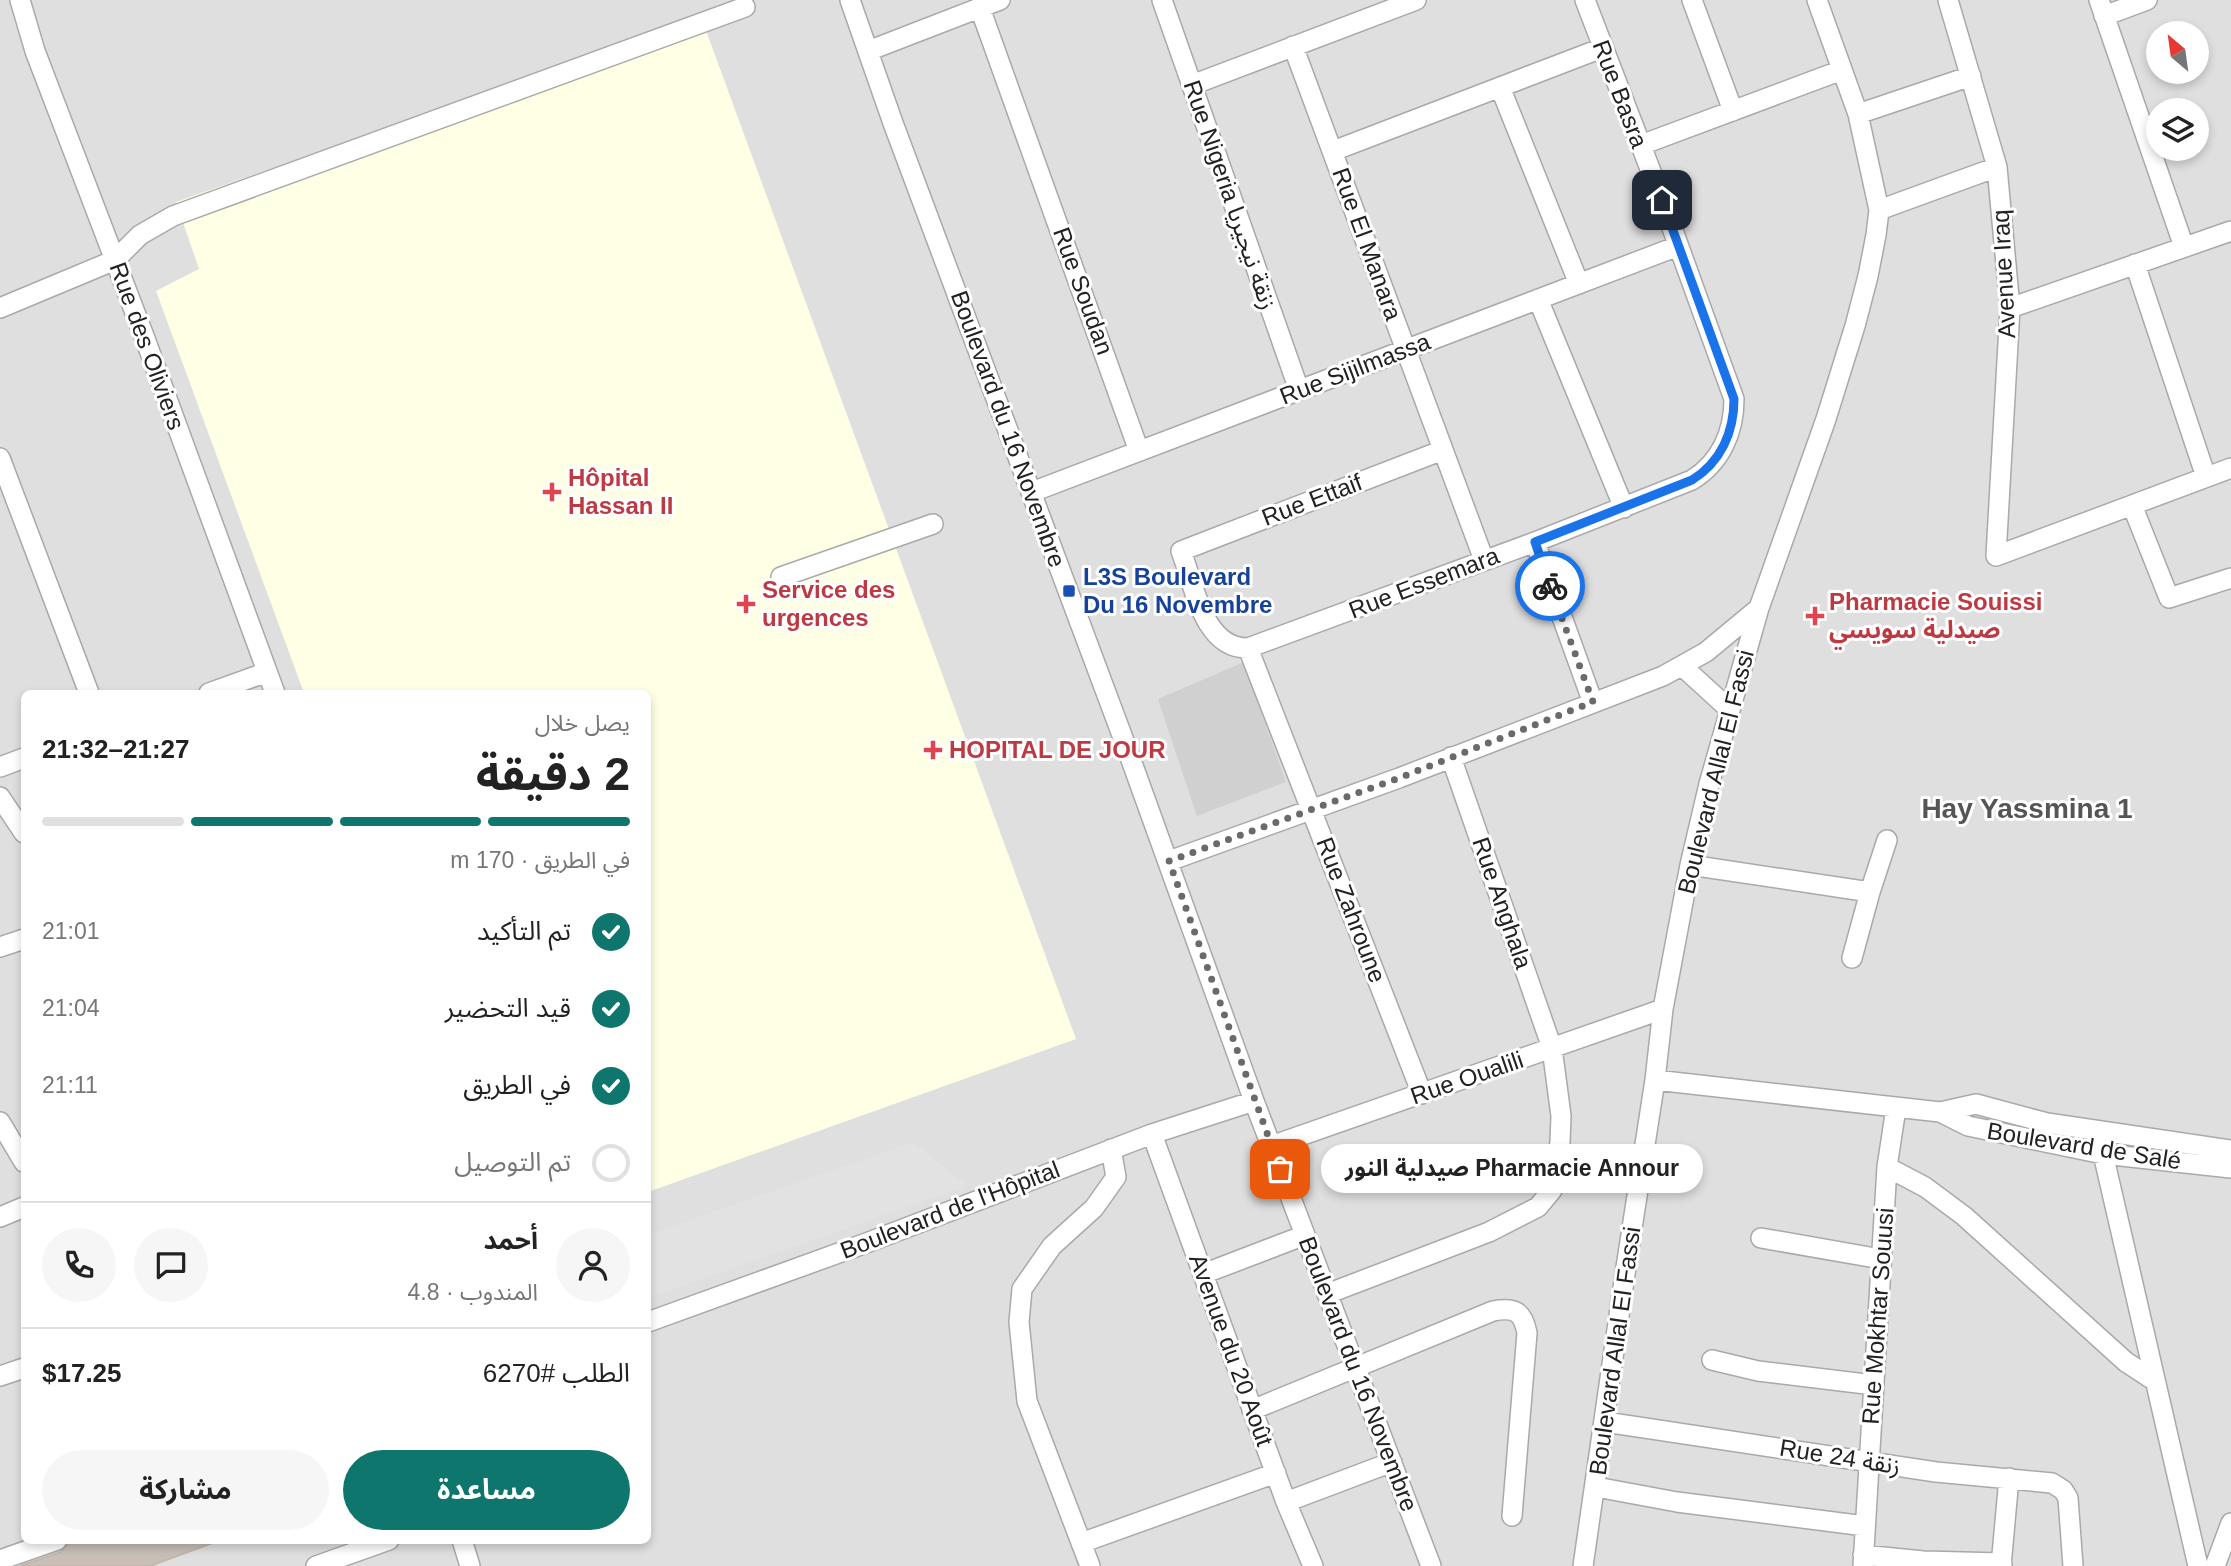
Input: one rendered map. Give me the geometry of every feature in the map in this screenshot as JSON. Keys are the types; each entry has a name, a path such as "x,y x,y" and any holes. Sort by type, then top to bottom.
{"street":[{"name":"Rue des Oliviers","path":"20,0 35,51 274,690"},
{"name":"Boulevard du 16 Novembre","path":"850,0 1169,861 1254,1101 1431,1566"},
{"path":"869,51 1000,0"},
{"name":"Rue Nigeria زنقة نيجيريا","path":"1162,0 1299,390"},
{"path":"1192,85 1416,0"},
{"name":"Rue Basra","path":"1585,0 1734,399 1731,429 1713,462"},
{"path":"1692,0 1733,111"},
{"name":"Boulevard Allal El Fassi","path":"1583,1566 1655,1080 1663,1009 1690,865 1729,709 1759,608 1826,419 1851,339 1868,276 1879,210 1858,114 1817,0"},
{"name":"Avenue Iraq","path":"1948,0 1997,167 2010,308 1996,556 2132,505"},
{"path":"2147,0 2102,8 2183,247"},
{"path":"0,308 115,260 140,235 173,216 745,7"},
{"name":"Rue Soudan","path":"980,8 1139,451"},
{"name":"Rue El Manara","path":"1293,46 1484,560"},
{"path":"1332,151 1602,48"},
{"path":"1641,145 1842,70"},
{"path":"1858,114 1971,76"},
{"path":"1500,87 1579,284"},
{"path":"1879,210 1997,167"},
{"path":"2010,308 2231,231"},
{"name":"Rue Sijilmassa","path":"1032,492 1678,246"},
{"path":"2135,264 2207,477"},
{"path":"1538,299 1624,508"},
{"name":"Rue Ettaif","path":"1248,648 1227,645 1213,630 1207,621 1181,551 1443,450"},
{"name":"Rue Essemara","path":"1248,648 1624,508 1692,480 1713,462"},
{"path":"2,466 88,690"},
{"path":"2231,468 2132,505 2169,598 2231,578"},
{"path":"781,577 933,524"},
{"path":"1535,542 1593,702"},
{"path":"1169,861 1451,757 1683,667 1706,652 1759,608"},
{"name":"Rue Zahroune","path":"1248,648 1422,1094"},
{"path":"1683,667 1729,709"},
{"path":"217,690 267,672"},
{"name":"Rue Anghala","path":"1327,1294 1489,1232 1530,1211 1545,1200 1552,1190 1560,1142 1558,1087 1552,1048 1451,757"},
{"path":"0,767 21,759"},
{"path":"0,797 21,828"},
{"path":"1852,958 1887,840"},
{"path":"1690,865 1870,892"},
{"path":"0,947 21,940"},
{"name":"Rue Oualili","path":"1271,1146 1663,1009"},
{"name":"Boulevard de Salé","path":"1655,1080 1940,1112 1976,1104 2047,1123 2231,1150"},
{"name":"Boulevard de l'Hôpital","path":"651,1321 869,1242 1152,1134 1254,1101"},
{"name":"Rue Mokhtar Souusi","path":"1863,1561 1887,1167 1896,1108"},
{"name":"Boulevard de Salé","path":"1940,1112 1968,1126 2104,1154 2231,1168"},
{"path":"0,1122 21,1157"},
{"path":"2098,1132 2198,1566"},
{"name":"Avenue du 20 Août","path":"1152,1134 1286,1502 1312,1566"},
{"path":"1090,1566 1027,1401 1019,1322 1021,1289 1052,1246 1094,1208 1116,1177 1111,1149"},
{"path":"1887,1167 1925,1187 1964,1216 2126,1362 2155,1381"},
{"path":"0,1217 21,1208"},
{"path":"1203,1274 1305,1235"},
{"path":"1761,1238 1881,1259"},
{"path":"1252,1410 1493,1311 1507,1308 1517,1312 1525,1321 1527,1333 1511,1516"},
{"path":"1712,1360 1758,1371 1874,1384"},
{"path":"0,1376 21,1369"},
{"name":"Rue 24 زنقة","path":"1605,1422 1936,1472 2052,1483 2063,1490 2068,1498 2073,1566"},
{"path":"1286,1502 1392,1462"},
{"path":"1081,1543 1276,1473"},
{"path":"1863,1561 2001,1564 2009,1478"},
{"path":"1595,1487 1677,1502 1865,1526"},
{"path":"2215,1566 2231,1523"},
{"path":"0,1560 46,1544"},
{"path":"316,1566 378,1544"},
{"path":"463,1544 470,1566"}],"shaded area":[{"path":"0,0 2231,0 2231,1566 0,1566"},
{"name":"Hôpital Hassan II","path":"701,17 1076,1039 651,1191 651,690 303,690 156,291 199,269 176,202"},
{"path":"1244,662 1286,782 1197,816 1158,699"},
{"path":"913,1142 968,1186 651,1297 652,1233"}],"building":[{"path":"68,1544 210,1544 150,1566 20,1566 61,1552"}],"way so far":[{"path":"1280,1169 1169,861 1399,778 1593,702 1550,586"}],"place":[{"name":"Hôpital Hassan II","path":"552,492"},
{"name":"L3S Boulevard Du 16 Novembre","path":"1069,591"},
{"name":"Service des urgences","path":"746,604"},
{"name":"Pharmacie Souissi صيدلية سويسي","path":"1815,616"},
{"name":"HOPITAL DE JOUR","path":"933,750"},
{"name":"Pharmacie Annour صيدلية النور","path":"1280,1169"}],"district":[{"name":"Hay Yassmina 1","path":"2027,808"}],"route":[{"path":"1550,586 1535,542 1692,480 1713,462 1731,429 1734,399 1662,200"}]}
